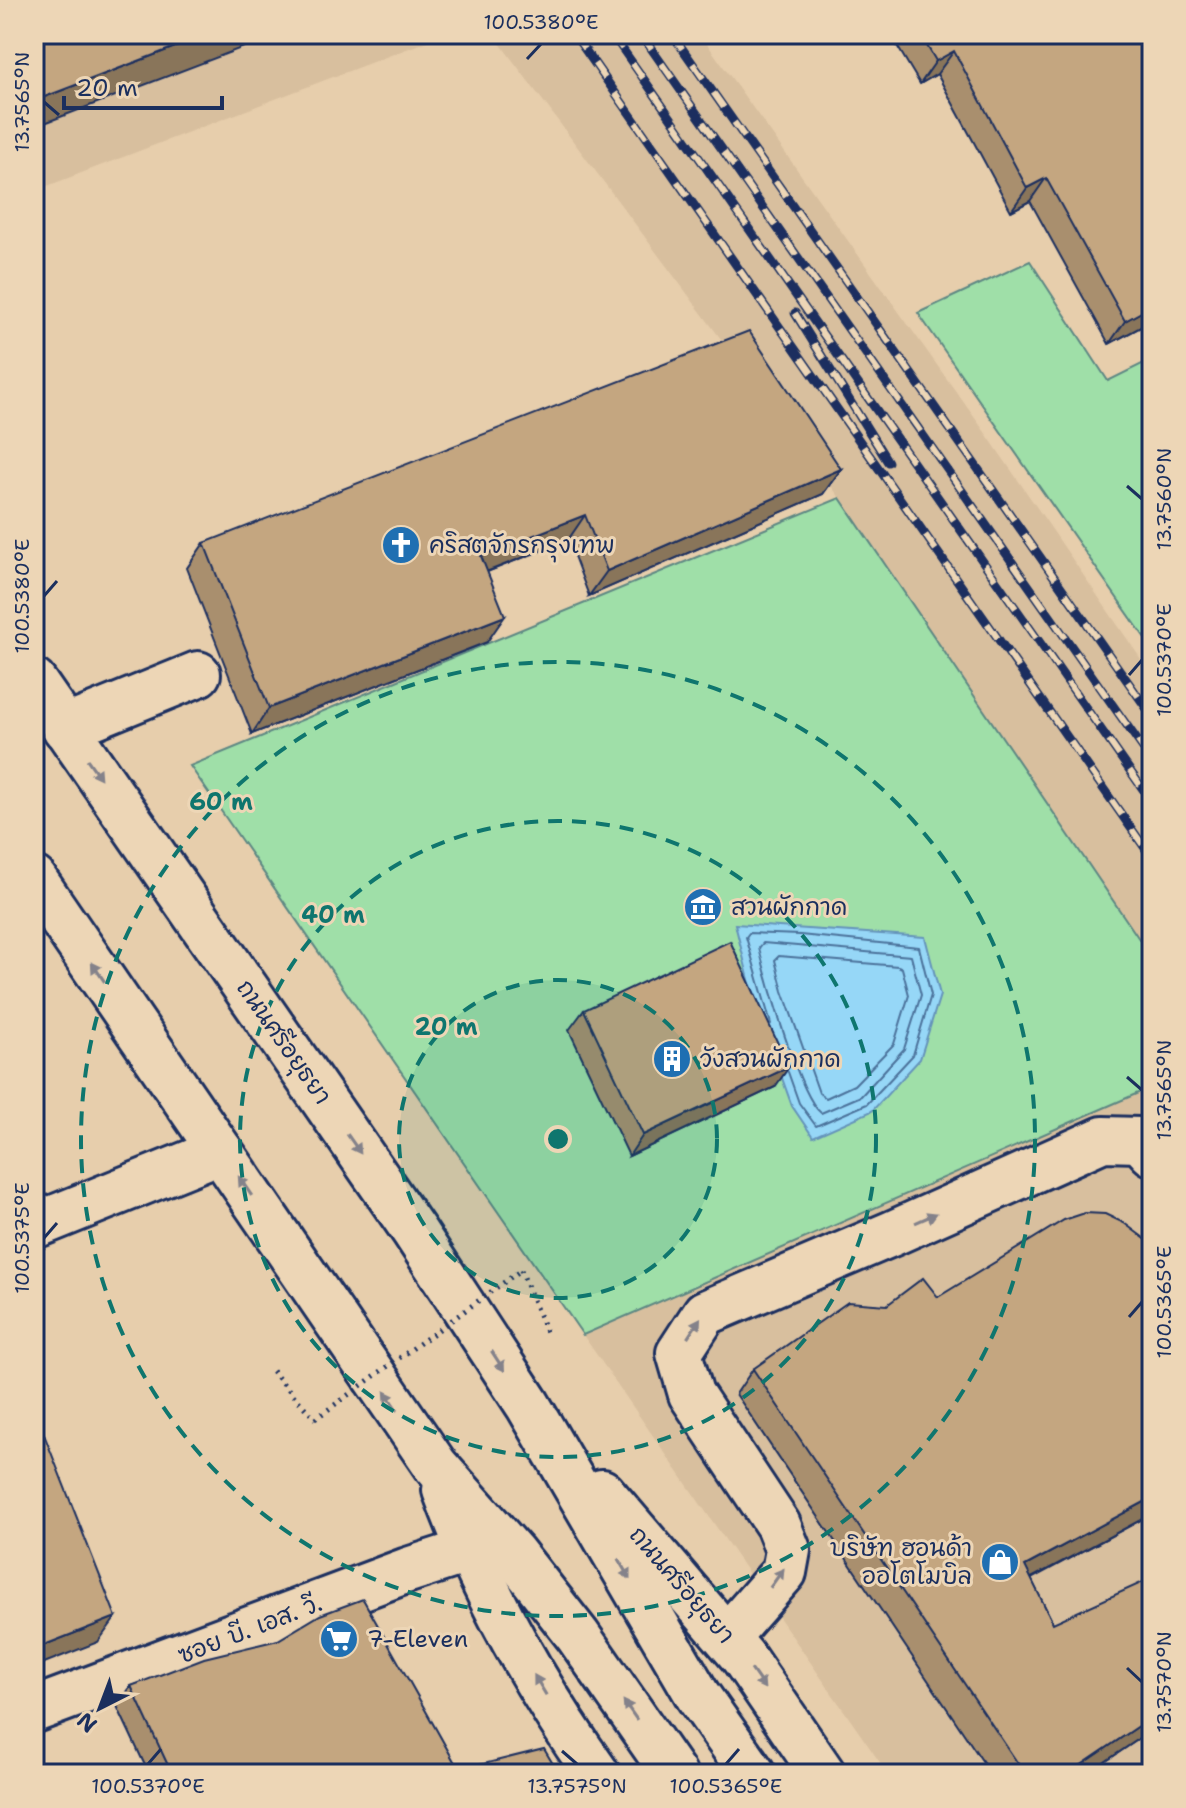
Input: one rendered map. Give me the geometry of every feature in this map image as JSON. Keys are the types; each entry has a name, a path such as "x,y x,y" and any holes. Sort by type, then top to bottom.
{"main road":[{"path":"65,728 198,674"},
{"name":"ถนนศรีอยุธยา","path":"34,682 414,1231 528,1405 698,1696 753,1774"},
{"path":"34,879 435,1465 513,1553 559,1612 674,1774"},
{"path":"727,1637 784,1572 788,1550 778,1525 691,1394 679,1353 705,1313 1103,1139 1140,1140 1152,1153"},
{"path":"34,1226 220,1151"},
{"name":"ถนนศรีอยุธยา","path":"528,1405 727,1637 823,1774"},
{"path":"435,1465 467,1551 512,1638 597,1774"},
{"name":"ซอย บี. เอส. วี.","path":"34,1710 408,1570 467,1551"}],"path":[{"path":"272,1371 315,1419 521,1270 546,1332"}],"shaded area":[{"path":"34,34 446,34 34,191"},
{"path":"493,34 700,34 987,435 1152,675 1152,958 840,498"},
{"path":"1152,1087 1152,1774 888,1774 583,1335"}],"green space":[{"path":"1030,261 1108,381 1152,359 1152,648 918,313"},
{"name":"สวนผักกาด","path":"840,498 1152,958 1152,1087 583,1335 190,766"}],"water":[{"path":"735,924 925,937 940,995 920,1059 872,1111 813,1137 792,1106 754,1000"}],"building":[{"path":"34,34 209,34 34,101"},
{"path":"920,34 1152,34 1152,306 1125,321 1046,178 1027,188 954,51 936,61"},
{"name":"คริสตจักรกรุงเทพ","path":"749,331 841,469 607,571 585,515 481,556 505,616 269,708 204,543"},
{"name":"วังสวนผักกาด","path":"730,941 789,1067 643,1135 584,1010"},
{"name":"บริษัท ฮอนด้า ออโตโมบิล","path":"1085,1213 1105,1214 1124,1223 1152,1244 1152,1498 1025,1566 1053,1623 1152,1578 1152,1717 1068,1774 1025,1774 753,1369 848,1302 887,1305 923,1278 938,1297 1064,1220"},
{"path":"34,1409 116,1617 34,1649"},
{"path":"363,1599 459,1770 544,1749 559,1774 172,1774 131,1686 204,1658 278,1640 320,1615"}],"railway":[{"path":"574,34 1152,858"},
{"path":"612,34 1152,802"},
{"path":"641,34 1152,761"},
{"path":"672,34 1152,716"},
{"path":"795,313 888,462"}],"place":[{"name":"คริสตจักรกรุงเทพ","path":"401,545"},
{"name":"สวนผักกาด","path":"703,907"},
{"name":"วังสวนผักกาด","path":"672,1059"},
{"name":"บริษัท ฮอนด้า ออโตโมบิล","path":"1000,1562"},
{"name":"7-Eleven","path":"339,1639"}]}
